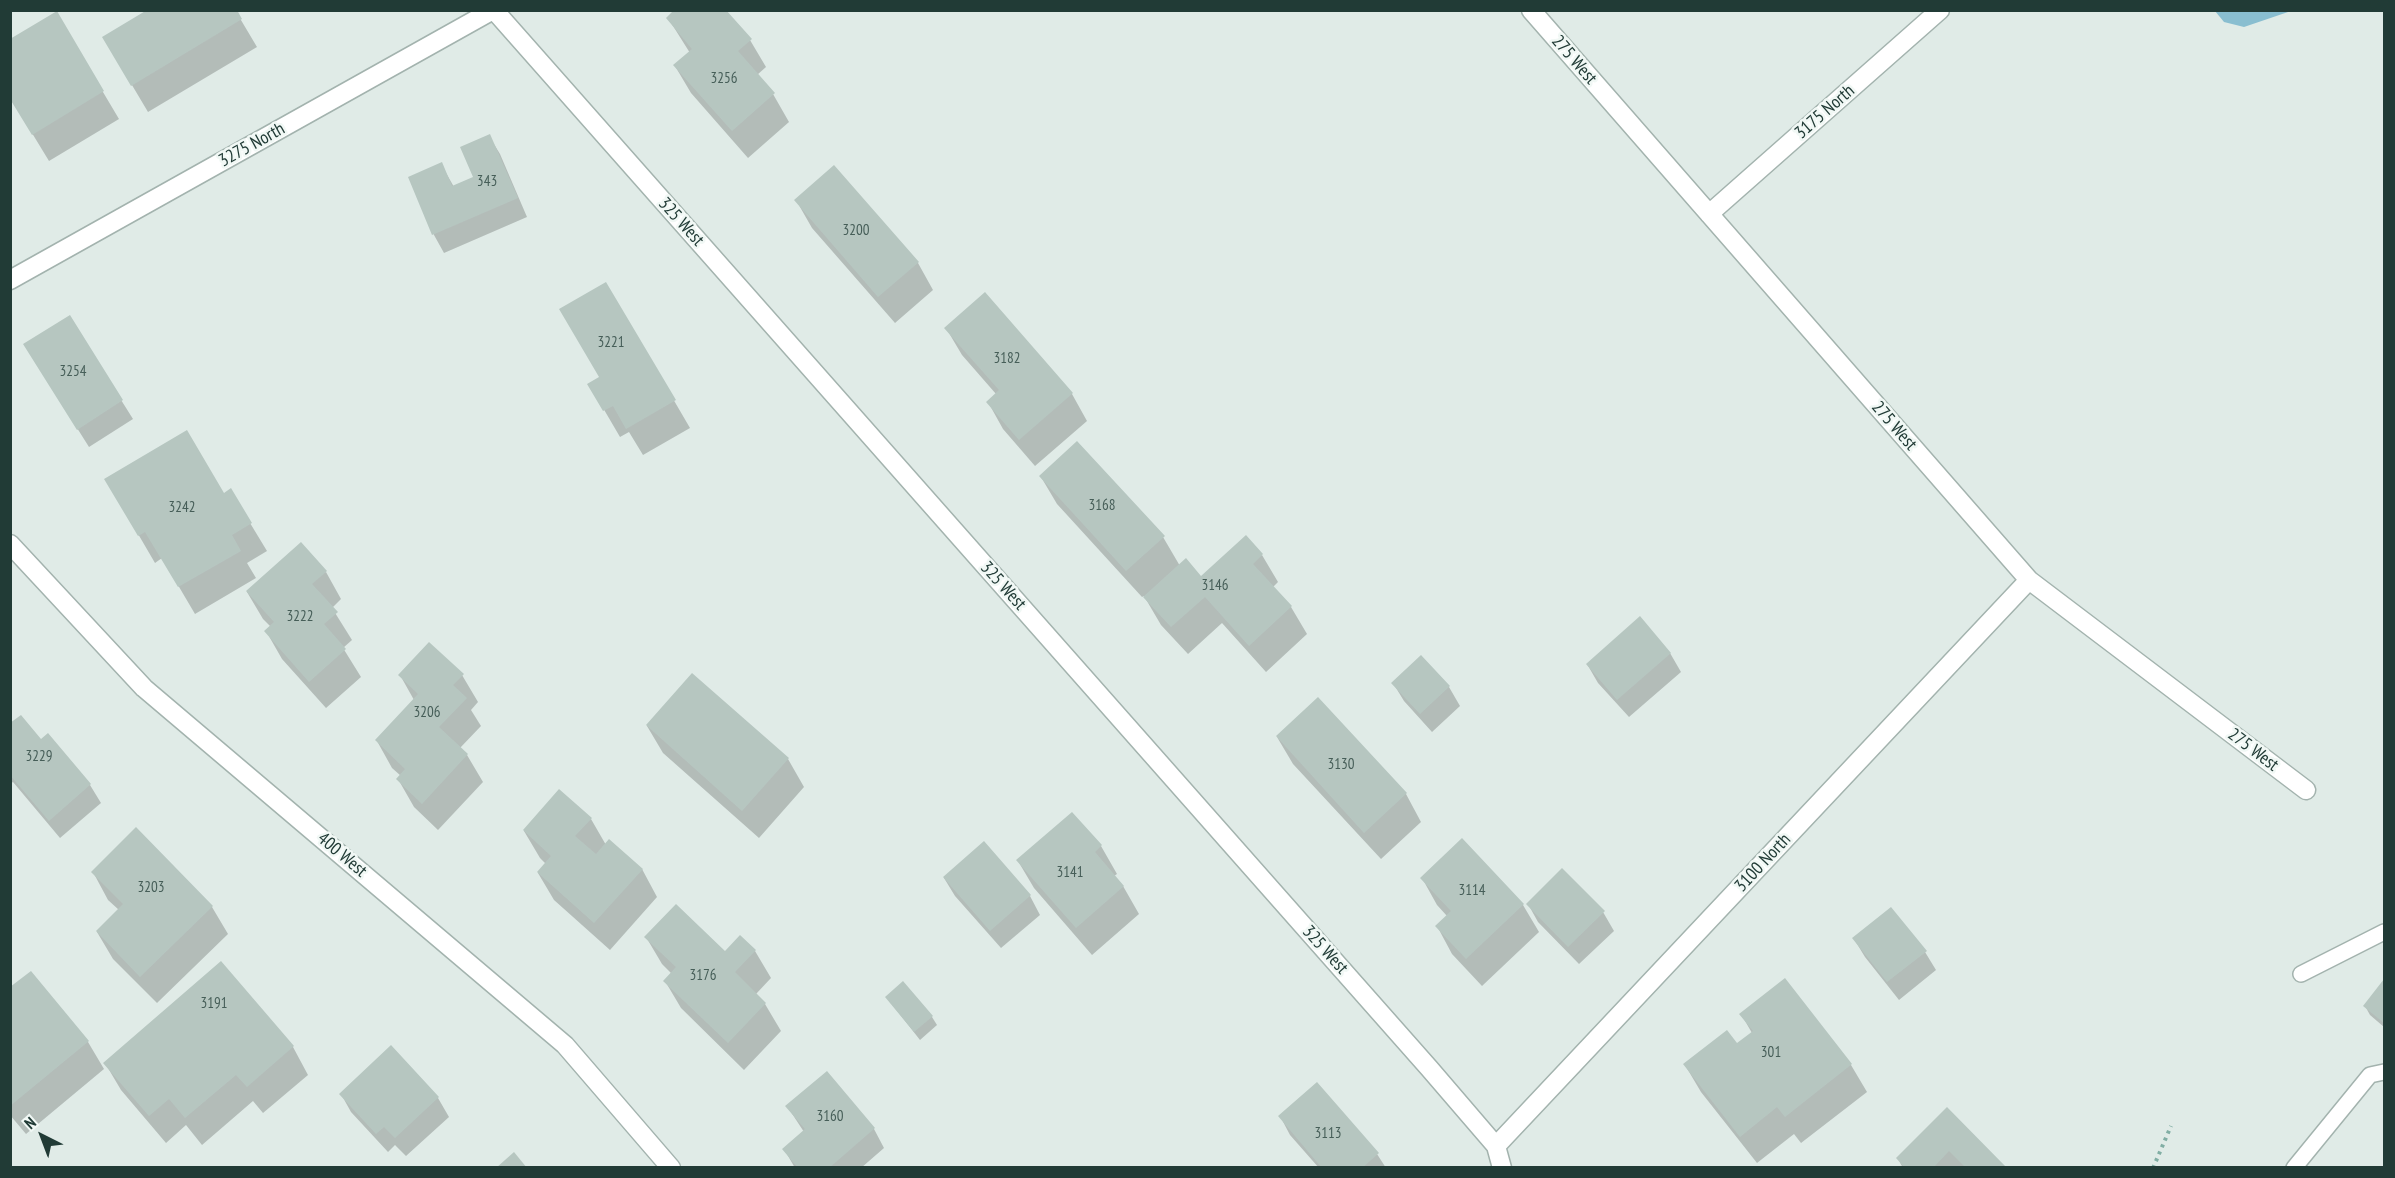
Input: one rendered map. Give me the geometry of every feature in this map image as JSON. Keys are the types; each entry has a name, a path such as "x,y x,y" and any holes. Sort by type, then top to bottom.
{"street":[{"name":"3275 North","path":"10,280 493,10"},
{"name":"325 West","path":"493,10 1429,1068 1496,1146 1502,1167"},
{"name":"275 West","path":"1531,10 2029,580 2306,790"},
{"name":"3175 North","path":"1709,214 1940,10"},
{"name":"400 West","path":"10,544 144,688 565,1045 671,1167"},
{"name":"3100 North","path":"1496,1146 2029,580"}],"lane":[{"path":"2301,974 2385,932"},
{"path":"2294,1167 2370,1075 2385,1072"}],"path":[{"path":"2153,1167 2170,1126"}],"water":[{"path":"2215,11 2291,11 2244,27 2224,22"}],"building":[{"path":"147,10 237,10 242,19 131,86 102,37"},
{"path":"674,10 726,10 752,39 738,51 775,93 732,131 673,65 692,49 666,18"},
{"path":"57,11 104,91 32,135 10,99 10,39"},
{"path":"490,134 518,198 432,235 408,177 442,162 452,186 473,177 460,147"},
{"path":"834,165 919,262 878,297 794,200"},
{"path":"606,282 676,400 626,429 613,406 603,411 587,384 599,377 559,309"},
{"path":"985,292 1073,393 1019,440 986,402 999,390 944,328"},
{"path":"70,315 123,400 77,430 23,344"},
{"path":"187,430 224,493 231,488 252,523 232,535 241,551 178,587 145,532 138,536 104,479"},
{"path":"1077,441 1165,536 1126,571 1039,476"},
{"path":"1246,535 1263,554 1253,564 1292,606 1249,646 1205,597 1171,627 1143,597 1186,558 1201,576"},
{"path":"301,542 327,571 312,584 338,612 324,624 346,649 309,682 264,631 274,622 246,591"},
{"path":"1640,616 1671,653 1617,700 1586,664"},
{"path":"429,642 464,674 453,685 467,698 439,727 468,754 422,804 396,779 405,769 375,740 418,694 398,675"},
{"path":"1421,655 1450,686 1420,714 1391,683"},
{"path":"692,673 789,758 742,811 646,725"},
{"path":"1318,697 1407,793 1364,833 1276,736"},
{"path":"21,715 41,739 48,733 91,784 49,821 10,775 10,723"},
{"path":"559,789 592,818 575,836 596,854 609,839 643,869 594,923 537,872 551,856 523,830"},
{"path":"1072,812 1102,845 1095,852 1124,886 1076,928 1016,860"},
{"path":"136,827 213,906 140,977 96,931 123,904 91,872"},
{"path":"1462,838 1524,904 1466,959 1435,926 1451,911 1420,878"},
{"path":"984,841 1031,895 990,931 943,877"},
{"path":"1562,868 1605,911 1568,947 1526,904"},
{"path":"676,904 725,951 740,935 756,950 735,972 766,1003 728,1043 663,981 676,967 644,937"},
{"path":"1891,907 1927,951 1887,982 1852,938"},
{"path":"221,961 294,1046 247,1087 236,1075 185,1118 169,1099 149,1116 103,1063"},
{"path":"31,971 89,1041 10,1106 10,987"},
{"path":"1785,978 1852,1064 1785,1117 1777,1107 1740,1137 1683,1064 1727,1030 1737,1043 1753,1031 1739,1014"},
{"path":"2384,979 2384,1023 2363,1006"},
{"path":"903,981 933,1016 914,1032 885,997"},
{"path":"391,1045 439,1097 395,1138 384,1127 376,1134 339,1094"},
{"path":"827,1071 875,1128 829,1168 798,1168 782,1149 805,1129 785,1106"},
{"path":"1317,1082 1379,1153 1362,1168 1322,1168 1278,1116"},
{"path":"1947,1107 2007,1168 1966,1168 1949,1151 1933,1168 1905,1168 1896,1158"},
{"path":"514,1152 527,1168 496,1168"}]}
